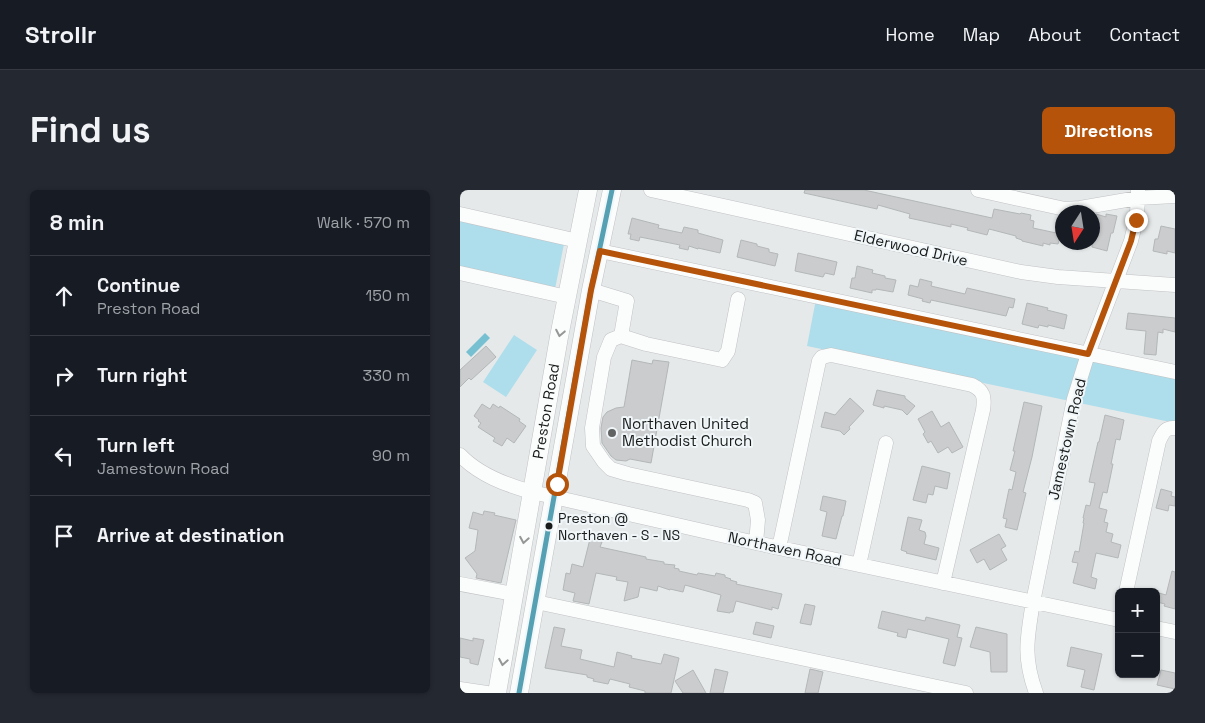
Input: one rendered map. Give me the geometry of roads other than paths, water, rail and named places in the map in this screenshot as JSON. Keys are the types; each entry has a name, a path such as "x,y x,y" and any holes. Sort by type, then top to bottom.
{"main road":[{"name":"Preston Road","path":"497,693 559,337 588,190"},
{"name":"Preston Road","path":"519,693 591,290 612,190"},
{"path":"568,291 591,290"}],"street":[{"name":"Elderwood Drive","path":"651,190 1022,272 1058,277 1175,285"},
{"path":"978,190 1065,209 1080,208 1138,194 1175,196"},
{"name":"Jamestown Road","path":"1036,693 1030,676 1027,634 1074,398 1088,354 1131,241 1136,220 1138,194"},
{"path":"460,214 578,241"},
{"path":"600,251 1175,372"},
{"path":"460,273 568,291"},
{"path":"591,290 627,301 621,336"},
{"path":"738,299 728,351 722,360 646,344 621,336 612,340 604,357 592,428 593,446 611,469 755,503 758,520 756,543"},
{"path":"780,548 819,361 822,357 831,355 972,385 979,388 983,394 983,410 943,583"},
{"path":"1127,588 1158,441 1164,431 1175,428"},
{"path":"859,565 886,443"},
{"name":"Northaven Road","path":"460,454 481,472 517,488 532,492 756,543 1115,619"},
{"path":"460,584 514,594"},
{"path":"536,602 966,693"},
{"path":"1160,629 1175,632"},
{"path":"460,689 487,693"}],"place":[{"name":"Northaven United Methodist Church","path":"612,433"},
{"name":"Preston @ Northaven - S - NS","path":"549,526"}]}
